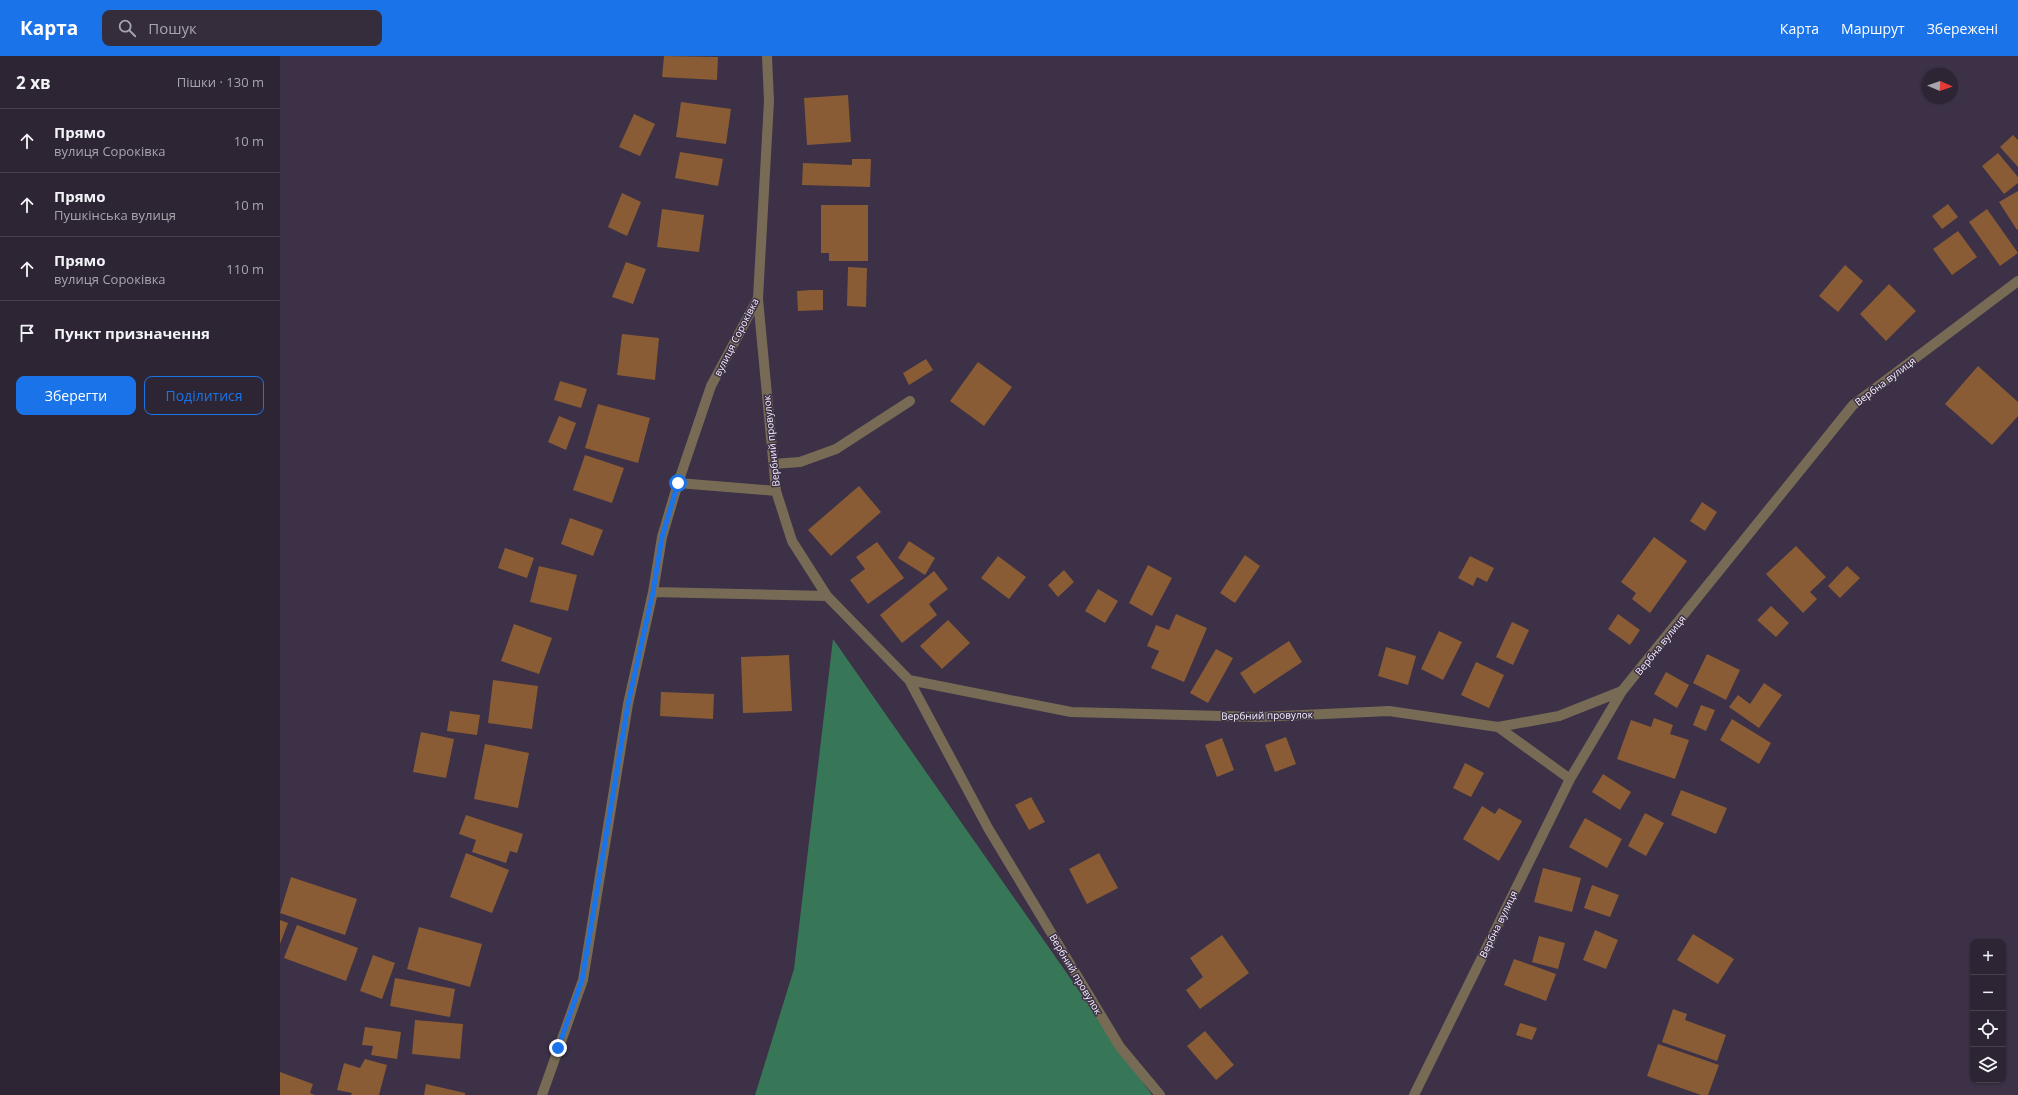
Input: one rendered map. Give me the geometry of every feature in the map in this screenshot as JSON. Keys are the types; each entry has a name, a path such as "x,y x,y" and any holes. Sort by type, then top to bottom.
{"street":[{"name":"вулиця Сороківка","path":"653,592 662,537 678,483 711,386 758,298 769,101 767,56"},
{"name":"Вербна вулиця","path":"1414,1095 1570,779 1622,691 1853,405 2018,281"},
{"name":"Вербний провулок","path":"758,298 776,491 792,541 827,596 909,680 988,828 1120,1047 1160,1095"},
{"path":"774,464 800,462 836,449 910,402"},
{"path":"678,483 776,491"},
{"path":"542,1095 582,980 628,704 653,592 827,596"},
{"name":"Вербний провулок","path":"909,680 1071,712 1260,717 1388,711 1498,727 1558,716 1622,691"},
{"path":"1498,727 1570,779"}],"green space":[{"path":"833,639 1152,1095 755,1095 794,969"}],"building":[{"path":"664,56 718,57 717,80 662,77"},
{"path":"848,95 851,142 807,145 804,98"},
{"path":"681,102 731,109 726,144 676,137"},
{"path":"634,114 655,124 640,156 619,147"},
{"path":"2013,135 2018,140 2018,167 2000,147"},
{"path":"680,152 723,159 718,186 675,178"},
{"path":"1998,153 2018,177 2018,183 2004,194 1982,166"},
{"path":"852,159 871,159 870,187 802,185 803,163 852,165"},
{"path":"2018,191 2018,229 2017,230 1999,202"},
{"path":"622,193 641,202 627,236 608,227"},
{"path":"1948,204 1958,217 1942,229 1932,216"},
{"path":"821,205 868,205 868,261 829,261 829,253 821,253"},
{"path":"662,209 704,215 699,252 657,247"},
{"path":"1987,209 2018,253 2000,266 1969,222"},
{"path":"1958,231 1977,257 1952,275 1933,249"},
{"path":"626,262 646,269 633,304 612,297"},
{"path":"1845,265 1863,281 1838,312 1819,296"},
{"path":"848,267 867,268 866,307 847,306"},
{"path":"1889,284 1916,311 1886,341 1860,314"},
{"path":"823,290 823,310 798,311 797,291"},
{"path":"622,334 659,338 655,380 617,375"},
{"path":"926,359 933,370 909,385 903,373"},
{"path":"978,362 1012,387 984,426 950,401"},
{"path":"1978,366 2018,402 2018,416 1992,445 1945,404"},
{"path":"560,381 587,389 581,408 554,400"},
{"path":"598,404 650,418 638,463 585,448"},
{"path":"559,416 576,423 566,450 548,442"},
{"path":"585,455 624,468 612,503 573,490"},
{"path":"859,486 881,512 831,556 808,530"},
{"path":"1702,502 1717,512 1705,531 1690,521"},
{"path":"570,518 603,530 593,556 561,544"},
{"path":"1654,537 1687,561 1650,613 1632,599 1636,593 1621,582"},
{"path":"909,541 935,558 925,575 898,558"},
{"path":"877,542 904,578 868,604 850,580 865,569 856,557"},
{"path":"1796,546 1826,577 1810,592 1817,599 1803,613 1766,574"},
{"path":"505,548 534,558 527,578 498,568"},
{"path":"1245,555 1260,566 1235,603 1220,593"},
{"path":"998,556 1026,577 1009,599 981,578"},
{"path":"1470,556 1494,568 1487,582 1477,577 1473,586 1458,578"},
{"path":"1148,565 1172,578 1152,616 1129,603"},
{"path":"539,566 577,575 568,611 530,602"},
{"path":"1847,566 1860,578 1840,598 1828,586"},
{"path":"1064,570 1074,582 1058,597 1048,585"},
{"path":"934,571 948,589 929,604 937,615 902,643 880,615"},
{"path":"1098,589 1118,601 1105,623 1085,611"},
{"path":"1771,606 1789,623 1776,637 1757,620"},
{"path":"1176,614 1207,628 1184,682 1151,668 1159,651 1147,646 1156,625 1169,630"},
{"path":"1618,614 1640,630 1630,645 1608,629"},
{"path":"948,620 970,643 942,669 920,646"},
{"path":"1512,622 1529,630 1513,665 1496,657"},
{"path":"514,624 552,638 539,674 501,661"},
{"path":"1439,631 1462,642 1443,680 1421,669"},
{"path":"1289,641 1302,662 1254,694 1240,673"},
{"path":"1386,647 1416,656 1408,685 1378,676"},
{"path":"1216,649 1233,658 1208,703 1190,693"},
{"path":"1707,654 1740,670 1726,700 1693,683"},
{"path":"789,655 792,711 743,713 741,657"},
{"path":"1476,662 1504,675 1489,708 1461,695"},
{"path":"1666,672 1689,685 1677,708 1654,694"},
{"path":"493,680 538,686 532,729 488,723"},
{"path":"1764,683 1782,695 1759,728 1729,707 1738,695 1750,704"},
{"path":"661,692 714,694 713,719 660,716"},
{"path":"1701,705 1715,710 1706,731 1693,725"},
{"path":"450,711 480,715 477,735 447,731"},
{"path":"1654,718 1673,725 1670,734 1689,740 1675,779 1617,759 1631,720 1651,727"},
{"path":"1732,719 1771,743 1759,764 1720,740"},
{"path":"421,732 454,739 446,778 413,772"},
{"path":"1286,737 1296,764 1275,772 1265,745"},
{"path":"1222,738 1234,770 1217,777 1205,745"},
{"path":"485,744 529,753 518,808 474,799"},
{"path":"1465,763 1484,773 1471,797 1453,788"},
{"path":"1603,774 1631,792 1620,810 1592,792"},
{"path":"1681,790 1727,808 1716,834 1671,815"},
{"path":"1031,797 1045,822 1029,830 1015,805"},
{"path":"1482,806 1495,814 1499,808 1522,821 1499,861 1463,839"},
{"path":"1645,813 1664,823 1646,856 1628,846"},
{"path":"466,815 523,834 517,853 510,851 506,863 472,852 476,840 459,834"},
{"path":"1585,818 1622,839 1607,868 1569,847"},
{"path":"466,853 509,870 492,913 450,897"},
{"path":"1099,853 1118,888 1087,904 1069,869"},
{"path":"1543,868 1581,878 1572,912 1534,902"},
{"path":"291,877 357,899 345,935 280,913"},
{"path":"1592,885 1619,895 1610,917 1584,908"},
{"path":"280,920 288,923 280,944"},
{"path":"297,925 358,948 346,981 284,958"},
{"path":"419,927 482,944 470,987 407,969"},
{"path":"1595,930 1618,940 1606,969 1583,960"},
{"path":"1693,934 1734,959 1718,984 1677,960"},
{"path":"1222,935 1249,973 1200,1009 1186,990 1203,977 1190,958"},
{"path":"1539,936 1565,943 1558,969 1532,962"},
{"path":"373,955 395,963 382,999 360,991"},
{"path":"1514,959 1556,974 1546,1001 1504,985"},
{"path":"395,978 455,989 450,1017 390,1006"},
{"path":"1673,1009 1687,1014 1685,1020 1726,1035 1717,1061 1662,1042"},
{"path":"415,1020 463,1024 460,1059 412,1054"},
{"path":"1520,1023 1537,1028 1532,1040 1516,1035"},
{"path":"365,1027 401,1032 397,1059 371,1055 373,1046 362,1045"},
{"path":"1205,1031 1234,1065 1216,1080 1187,1046"},
{"path":"1658,1044 1719,1065 1708,1095 1701,1095 1647,1076"},
{"path":"365,1059 387,1065 379,1095 351,1095 352,1093 337,1090 344,1063 360,1068"},
{"path":"280,1072 313,1084 310,1093 315,1095 280,1095"},
{"path":"426,1084 465,1093 465,1095 424,1095"}],"route":[{"path":"558,1048 582,980 628,704 653,592 662,537 678,483"}]}
